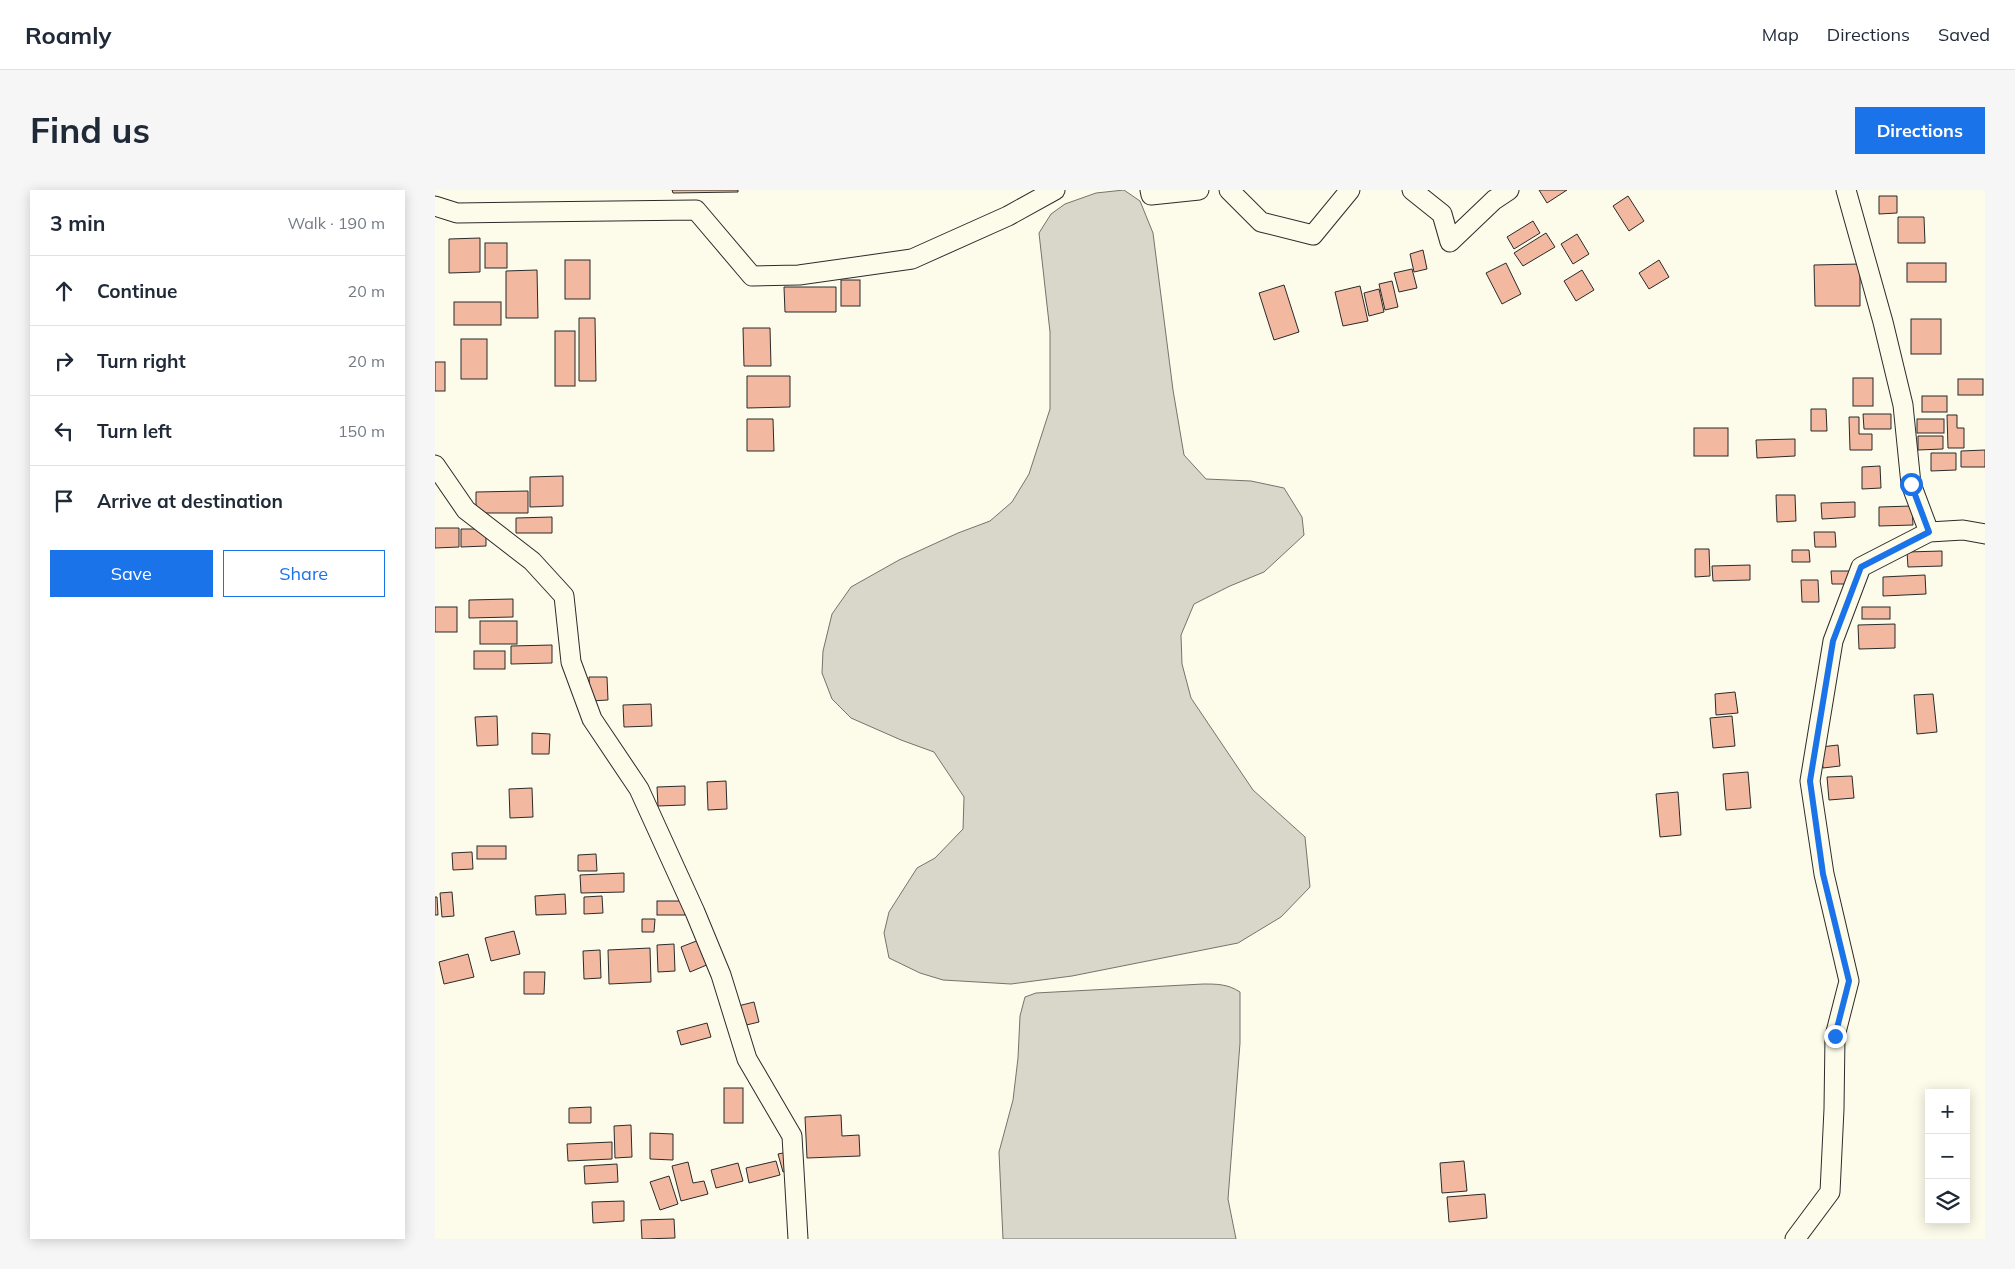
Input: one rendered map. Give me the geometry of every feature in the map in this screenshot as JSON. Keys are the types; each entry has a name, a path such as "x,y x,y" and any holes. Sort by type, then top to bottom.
{"street":[{"path":"435,206 457,213 696,210 752,276 799,275 912,259 1008,216 1055,190"},
{"path":"1150,190 1151,194 1199,190"},
{"path":"1229,190 1261,222 1313,235 1350,190"},
{"path":"1412,190 1442,214 1449,242 1494,200 1509,190"},
{"path":"1846,190 1883,322 1903,405 1911,484 1929,532"},
{"path":"435,466 466,510 531,561 564,596 571,662 592,720 639,789 695,912 721,975 747,1059 792,1136 798,1239"},
{"path":"1795,1239 1829,1192 1834,1109 1835,1036 1849,981 1823,874 1810,781 1833,641 1861,567 1929,532 1963,530 1985,534"}],"shaded area":[{"path":"1124,190 1140,201 1153,233 1173,390 1184,455 1206,479 1251,481 1284,488 1302,517 1304,535 1264,572 1194,604 1181,635 1182,664 1191,698 1253,790 1305,837 1310,887 1281,917 1238,943 1072,976 1011,984 943,980 920,973 889,958 884,933 889,912 917,868 935,858 963,829 964,797 934,752 851,718 832,699 822,673 823,651 832,614 851,587 899,560 958,533 990,521 1012,502 1029,474 1050,409 1050,332 1039,233 1051,214 1065,204 1096,193"},
{"path":"1218,984 1240,992 1240,1043 1228,1199 1236,1239 1003,1239 999,1152 1013,1100 1020,1016 1025,997 1036,993"}],"building":[{"path":"672,190 738,190 738,192 673,193"},
{"path":"1539,190 1567,190 1547,203"},
{"path":"1628,196 1644,221 1629,231 1613,206"},
{"path":"1879,196 1897,196 1897,213 1879,214"},
{"path":"1898,217 1924,217 1925,243 1898,243"},
{"path":"1533,221 1540,233 1514,249 1507,237"},
{"path":"1546,233 1555,247 1523,266 1514,253"},
{"path":"1577,234 1589,254 1573,264 1561,244"},
{"path":"480,238 480,272 449,273 449,239"},
{"path":"485,243 507,243 507,268 485,268"},
{"path":"1423,250 1427,269 1414,272 1410,254"},
{"path":"565,260 590,260 590,299 565,299"},
{"path":"1659,260 1669,277 1649,289 1639,273"},
{"path":"1506,263 1521,294 1502,304 1486,273"},
{"path":"1907,263 1946,263 1946,282 1907,282"},
{"path":"1860,264 1860,306 1815,306 1814,265"},
{"path":"1412,269 1417,288 1399,292 1394,273"},
{"path":"537,270 538,318 506,318 506,271"},
{"path":"1582,270 1594,290 1576,301 1564,281"},
{"path":"841,280 860,280 860,306 841,306"},
{"path":"1392,281 1398,307 1385,310 1379,284"},
{"path":"1284,285 1299,332 1274,340 1259,293"},
{"path":"1360,286 1368,321 1343,326 1335,292"},
{"path":"784,287 836,287 836,312 785,312"},
{"path":"1379,289 1384,312 1369,316 1364,293"},
{"path":"454,302 501,302 501,325 454,325"},
{"path":"579,318 595,318 596,381 579,381"},
{"path":"1911,319 1941,319 1941,354 1911,354"},
{"path":"743,328 770,328 771,366 744,366"},
{"path":"555,331 575,331 575,386 555,386"},
{"path":"461,339 487,339 487,379 461,379"},
{"path":"435,362 445,362 445,391 435,391"},
{"path":"747,376 790,376 790,407 747,408"},
{"path":"1853,378 1873,378 1873,406 1853,406"},
{"path":"1958,379 1983,379 1983,395 1958,395"},
{"path":"1922,396 1947,396 1947,412 1922,412"},
{"path":"1811,409 1826,409 1827,431 1811,431"},
{"path":"1863,414 1891,414 1891,429 1864,429"},
{"path":"1947,415 1957,415 1957,428 1964,428 1964,448 1948,448"},
{"path":"1849,417 1859,417 1859,434 1872,434 1872,450 1850,450"},
{"path":"747,419 773,419 774,451 747,451"},
{"path":"1917,419 1944,419 1944,433 1917,433"},
{"path":"1694,428 1728,428 1728,456 1694,456"},
{"path":"1918,436 1943,436 1943,449 1918,450"},
{"path":"1795,439 1795,456 1757,458 1756,440"},
{"path":"1985,450 1985,467 1961,467 1961,451"},
{"path":"1931,453 1956,453 1956,470 1931,471"},
{"path":"1880,466 1881,488 1862,489 1862,467"},
{"path":"563,476 563,506 530,507 530,477"},
{"path":"528,491 528,513 476,513 476,492"},
{"path":"1776,495 1795,495 1796,521 1777,522"},
{"path":"1855,502 1855,517 1822,519 1821,503"},
{"path":"1912,506 1913,525 1879,526 1879,507"},
{"path":"552,517 552,533 516,533 516,518"},
{"path":"435,528 459,528 459,547 435,548"},
{"path":"461,529 486,529 486,546 461,547"},
{"path":"1814,532 1835,532 1836,547 1815,547"},
{"path":"1695,549 1709,549 1710,576 1695,577"},
{"path":"1792,550 1809,550 1810,562 1792,562"},
{"path":"1942,551 1942,566 1908,567 1907,552"},
{"path":"1750,565 1750,580 1713,581 1712,566"},
{"path":"1831,571 1853,571 1853,584 1832,584"},
{"path":"1925,575 1926,594 1883,596 1883,577"},
{"path":"1801,580 1818,580 1819,602 1802,602"},
{"path":"513,599 513,617 469,618 469,600"},
{"path":"435,607 457,607 457,632 435,632"},
{"path":"1862,607 1890,607 1890,619 1862,619"},
{"path":"480,621 517,621 517,644 480,644"},
{"path":"1895,624 1895,648 1859,649 1858,625"},
{"path":"552,645 552,663 511,664 511,646"},
{"path":"474,651 505,651 505,669 474,669"},
{"path":"589,677 607,677 608,700 590,701"},
{"path":"1735,692 1738,713 1716,715 1715,694"},
{"path":"1933,694 1937,732 1917,734 1914,695"},
{"path":"651,704 652,726 624,727 623,705"},
{"path":"497,716 498,745 477,746 475,717"},
{"path":"1732,716 1735,746 1713,748 1710,718"},
{"path":"532,733 550,734 549,754 532,754"},
{"path":"1838,745 1840,766 1823,768 1821,747"},
{"path":"1748,772 1751,808 1726,810 1723,774"},
{"path":"1852,776 1854,798 1829,800 1827,777"},
{"path":"726,781 727,809 708,810 707,782"},
{"path":"685,786 685,805 658,806 657,787"},
{"path":"532,788 533,817 510,818 509,789"},
{"path":"1678,792 1681,835 1660,837 1656,794"},
{"path":"477,846 506,846 506,859 477,859"},
{"path":"472,852 473,869 453,870 452,853"},
{"path":"596,854 597,871 578,871 578,855"},
{"path":"624,873 624,892 581,893 580,875"},
{"path":"452,892 454,916 442,917 440,893"},
{"path":"565,894 566,914 536,915 535,896"},
{"path":"602,896 603,913 584,914 584,897"},
{"path":"435,897 437,897 438,915 435,915"},
{"path":"657,901 685,901 685,915 657,915"},
{"path":"642,919 655,919 654,932 642,932"},
{"path":"514,931 520,954 491,961 485,938"},
{"path":"699,940 709,964 690,972 681,947"},
{"path":"674,944 675,971 658,972 657,945"},
{"path":"650,948 651,982 609,984 608,950"},
{"path":"600,950 601,978 584,979 583,951"},
{"path":"468,954 474,977 444,984 439,962"},
{"path":"524,972 545,972 544,994 524,994"},
{"path":"754,1002 759,1022 738,1027 734,1007"},
{"path":"707,1023 711,1037 681,1045 677,1031"},
{"path":"724,1088 743,1088 743,1123 724,1123"},
{"path":"591,1107 591,1123 569,1123 569,1108"},
{"path":"841,1115 842,1136 859,1135 860,1156 807,1158 805,1117"},
{"path":"631,1125 632,1157 615,1158 614,1126"},
{"path":"650,1133 673,1134 673,1160 650,1159"},
{"path":"612,1142 612,1159 568,1161 567,1144"},
{"path":"788,1152 792,1169 783,1172 778,1154"},
{"path":"776,1161 780,1175 749,1183 746,1168"},
{"path":"1464,1161 1467,1191 1442,1193 1440,1163"},
{"path":"688,1162 693,1183 704,1181 708,1194 681,1201 672,1166"},
{"path":"738,1163 743,1181 716,1188 711,1170"},
{"path":"617,1164 618,1182 585,1184 584,1166"},
{"path":"669,1176 678,1204 660,1210 650,1182"},
{"path":"1485,1194 1487,1218 1449,1222 1447,1197"},
{"path":"624,1201 624,1221 593,1223 592,1202"},
{"path":"674,1219 675,1238 642,1239 641,1220"}],"route":[{"path":"1835,1036 1849,981 1823,874 1810,781 1833,641 1861,567 1929,532 1911,484"}]}
